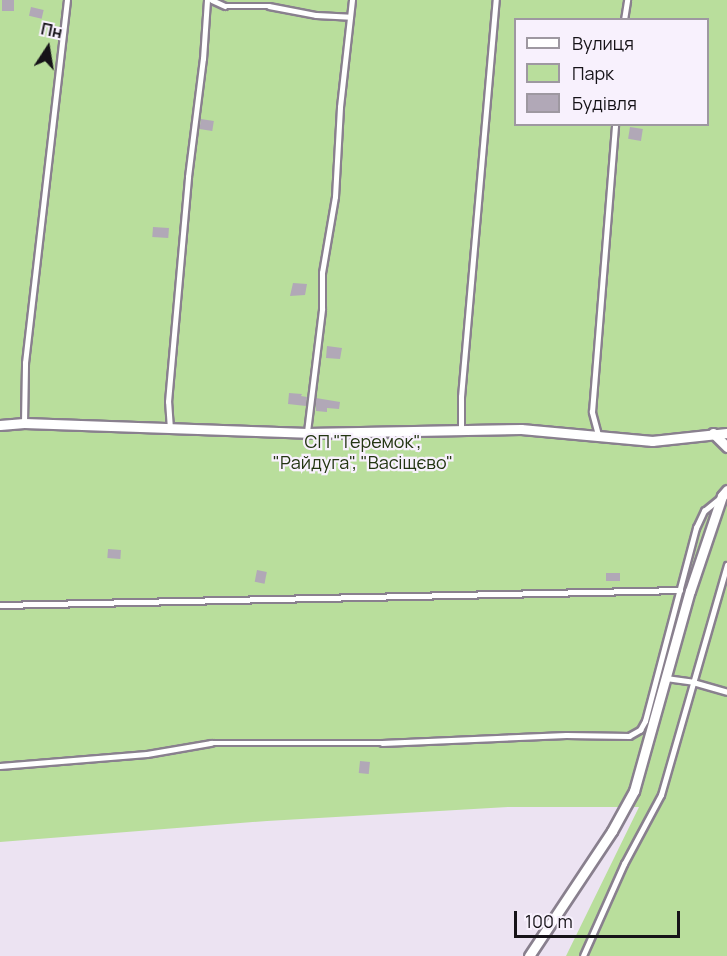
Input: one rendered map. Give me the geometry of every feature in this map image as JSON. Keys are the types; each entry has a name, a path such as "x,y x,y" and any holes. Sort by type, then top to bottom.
{"street":[{"path":"0,425 24,423 307,434 521,429 652,441 727,433"},
{"path":"713,433 727,447"},
{"path":"529,956 612,831 634,791 690,591 727,481"}],"lane":[{"path":"24,423 25,363 67,0"},
{"path":"170,429 168,402 207,0"},
{"path":"212,0 225,6 269,6 316,15 350,17"},
{"path":"307,434 322,309 322,273 335,197 340,107 352,0"},
{"path":"461,430 462,385 496,0"},
{"path":"624,18 627,0"},
{"path":"598,436 592,412 615,126"},
{"path":"0,766 147,754 211,743 382,742 566,735 629,736 640,730 645,720 704,511 724,493"},
{"path":"583,956 619,874 661,795 727,565"},
{"path":"0,605 680,590"},
{"path":"666,678 693,682 727,693"}],"green space":[{"name":"СП \"Теремок\", \"Райдуга\", \"Васіщєво\"","path":"0,0 727,0 727,956 566,956 639,807 508,807 267,821 0,842"}],"building":[{"path":"2,0 14,0 14,11 2,11"},
{"path":"31,7 44,10 42,19 29,16"},
{"path":"201,119 214,121 212,131 199,129"},
{"path":"630,127 643,129 641,141 628,139"},
{"path":"153,227 169,228 168,238 152,237"},
{"path":"293,283 307,284 305,295 290,296"},
{"path":"327,346 342,348 340,359 326,358"},
{"path":"289,393 302,394 301,396 307,397 306,406 288,404"},
{"path":"316,398 340,402 339,409 327,408 327,412 316,411"},
{"path":"108,549 121,550 120,559 107,558"},
{"path":"257,570 267,572 265,584 255,582"},
{"path":"606,573 620,573 620,581 606,581"},
{"path":"360,761 370,762 369,774 359,773"}]}
